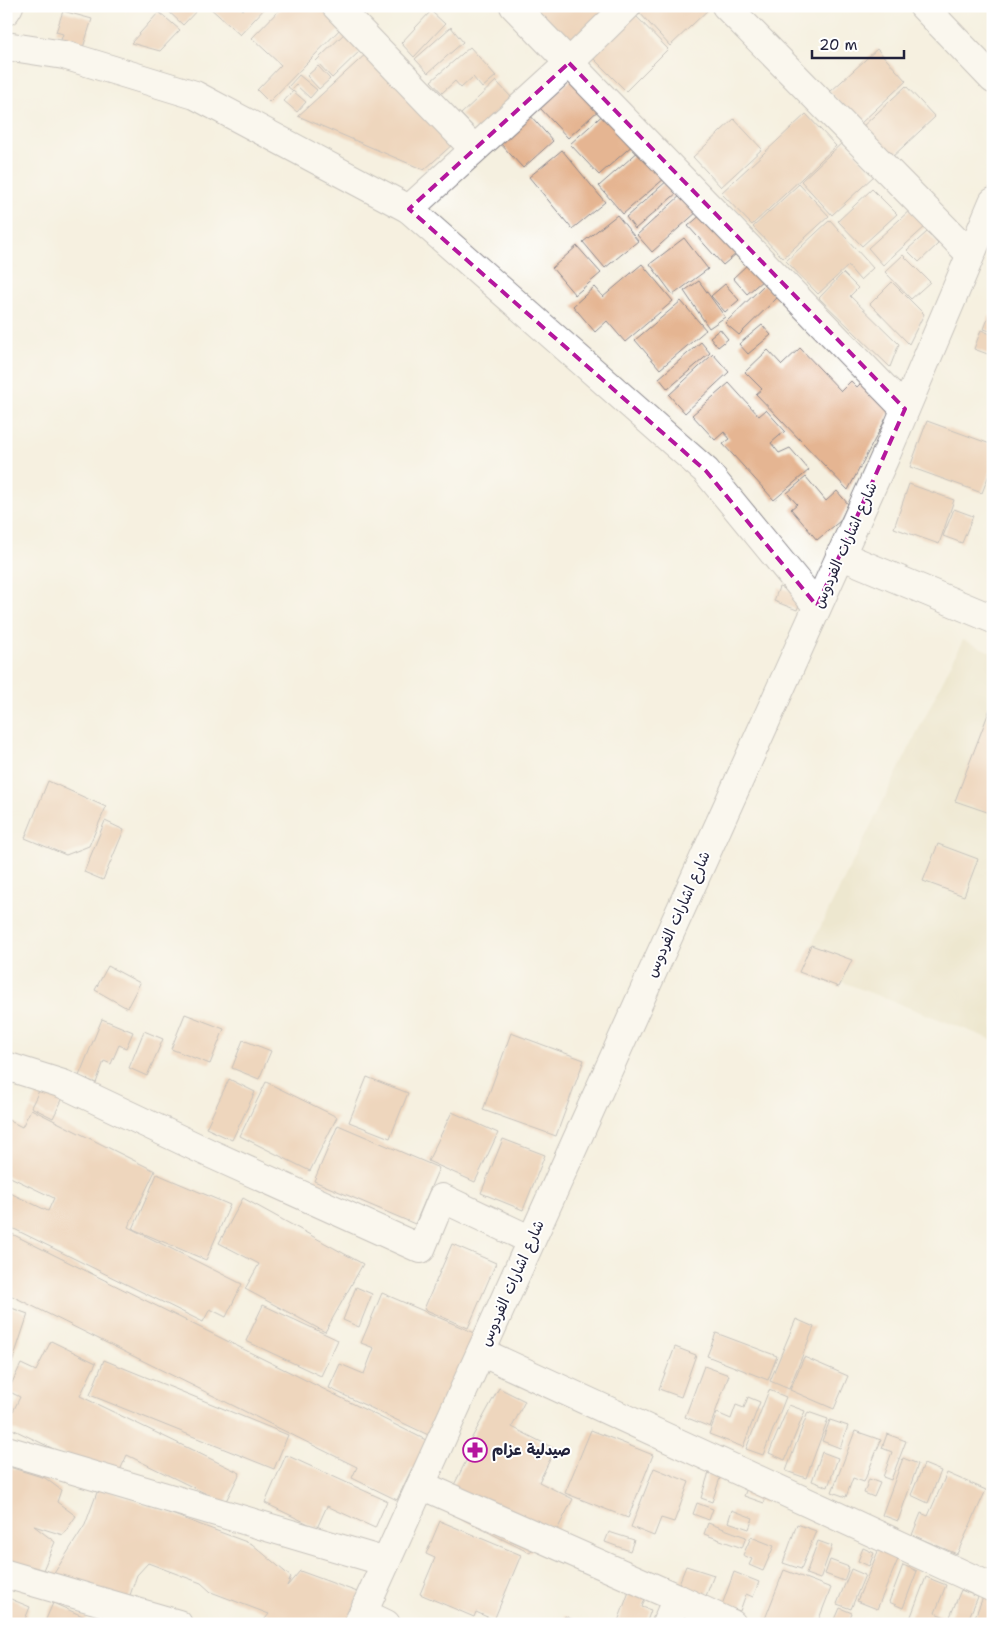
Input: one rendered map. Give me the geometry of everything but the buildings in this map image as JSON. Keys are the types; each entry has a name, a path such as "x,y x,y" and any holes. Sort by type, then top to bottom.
{"street":[{"path":"6,12 9,6"},
{"path":"336,6 474,149"},
{"path":"514,6 905,409"},
{"path":"409,209 569,63 627,6"},
{"path":"726,6 970,254"},
{"path":"923,6 993,79"},
{"path":"6,46 64,55 195,95 409,209 706,471 817,606"},
{"name":"شارع اشارات الفردوس","path":"369,1620 386,1562 840,555 905,409 993,202"},
{"path":"840,555 993,619"},
{"path":"6,1066 63,1084 210,1154 421,1249 442,1198 531,1240"},
{"path":"481,1352 993,1588"},
{"path":"6,1450 386,1562"},
{"path":"421,1485 732,1624"},
{"path":"6,1574 178,1624"},
{"path":"666,1624 677,1598"}],"highlighted area":[{"path":"569,63 905,409 817,606 706,471 409,209"}],"shaded area":[{"path":"963,640 993,653 993,1040 801,966"}],"place":[{"name":"صيدلية عزام","path":"475,1450"}]}
